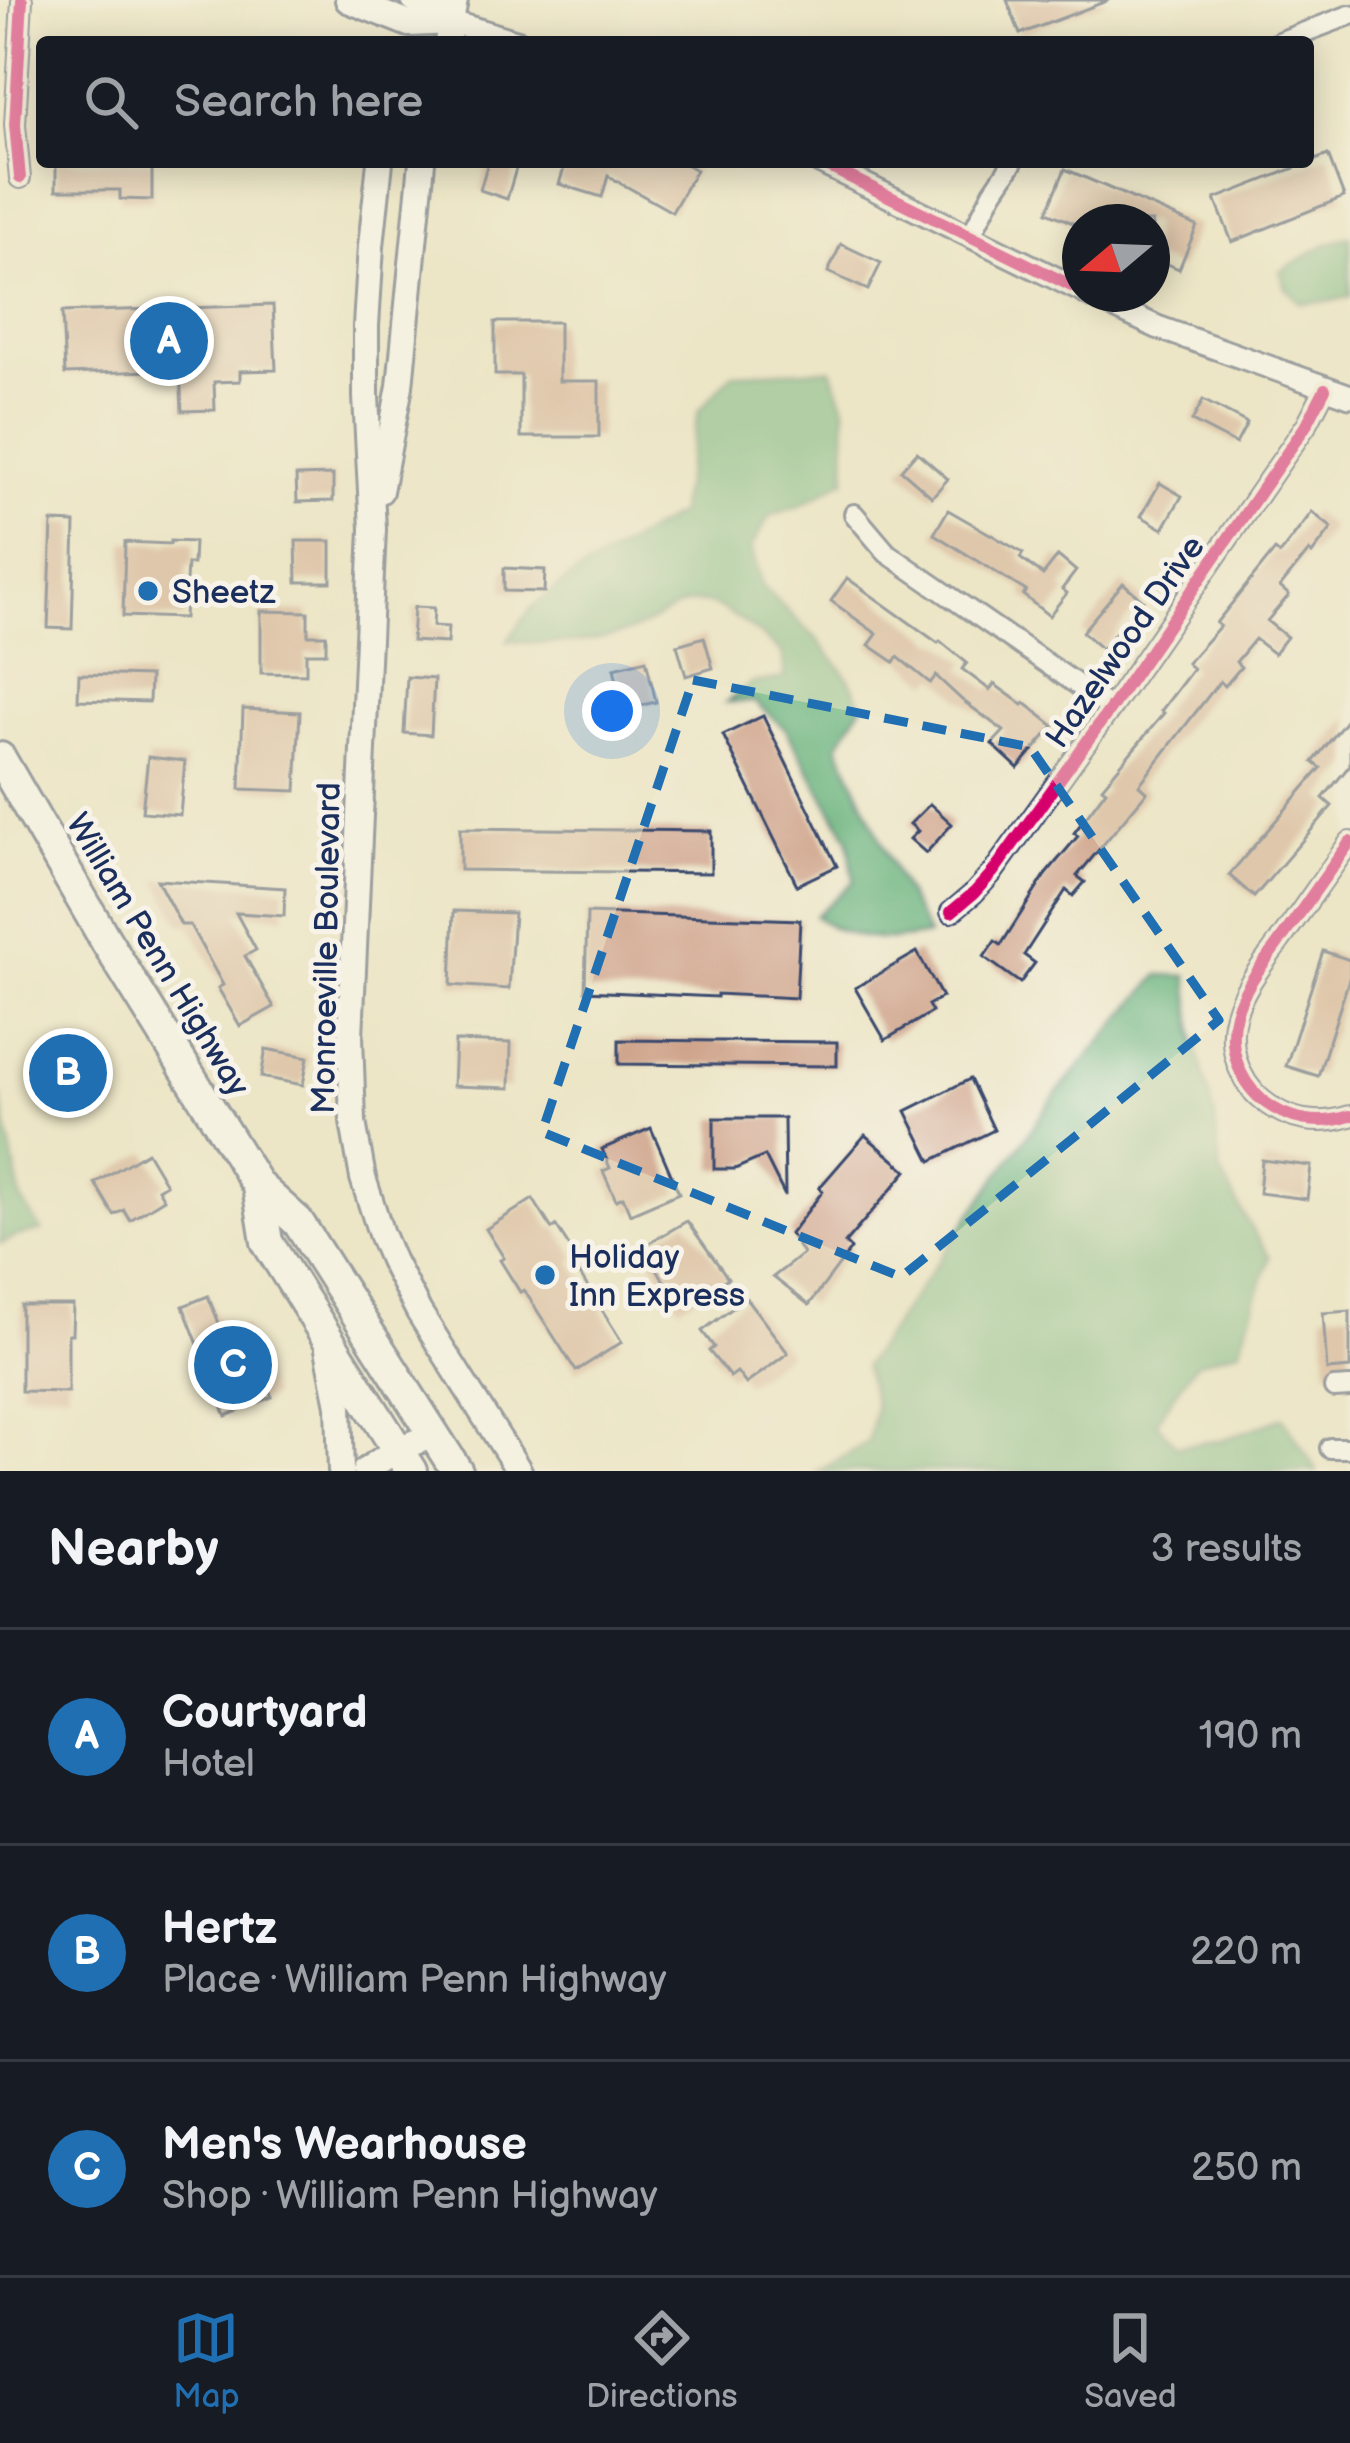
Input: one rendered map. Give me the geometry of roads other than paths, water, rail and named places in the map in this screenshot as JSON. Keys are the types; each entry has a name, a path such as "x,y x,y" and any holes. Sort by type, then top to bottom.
{"highway":[{"name":"William Penn Highway","path":"0,758 106,941 258,1186 298,1222 457,1471"},
{"name":"William Penn Highway","path":"258,1186 267,1242 404,1464"}],"main road":[{"path":"347,0 451,21"},
{"name":"Monroeville Boulevard","path":"379,168 367,326 373,529 350,1036 357,1150 380,1234 399,1273 519,1471"},
{"name":"Monroeville Boulevard","path":"373,529 400,386 421,168"},
{"path":"324,1335 339,1406 341,1471"},
{"path":"365,1471 404,1464 434,1435"}],"street":[{"path":"20,178 16,125 22,0"},
{"path":"1295,36 1350,15"},
{"path":"451,21 500,36"},
{"path":"831,168 1062,281"},
{"path":"970,237 1009,168"},
{"path":"1126,312 1350,396"},
{"name":"Hazelwood Drive","path":"951,912 993,872 1112,708 1307,424 1325,388"},
{"path":"854,514 887,553 1112,708"},
{"path":"1350,842 1263,964 1243,997 1233,1030 1244,1080 1266,1103 1314,1122 1350,1116"}],"place":[{"name":"Courtyard","path":"169,341"},
{"name":"Sheetz","path":"148,591"},
{"name":"Hertz","path":"68,1073"},
{"name":"Holiday Inn Express","path":"545,1275"},
{"name":"Men's Wearhouse","path":"233,1365"}]}
